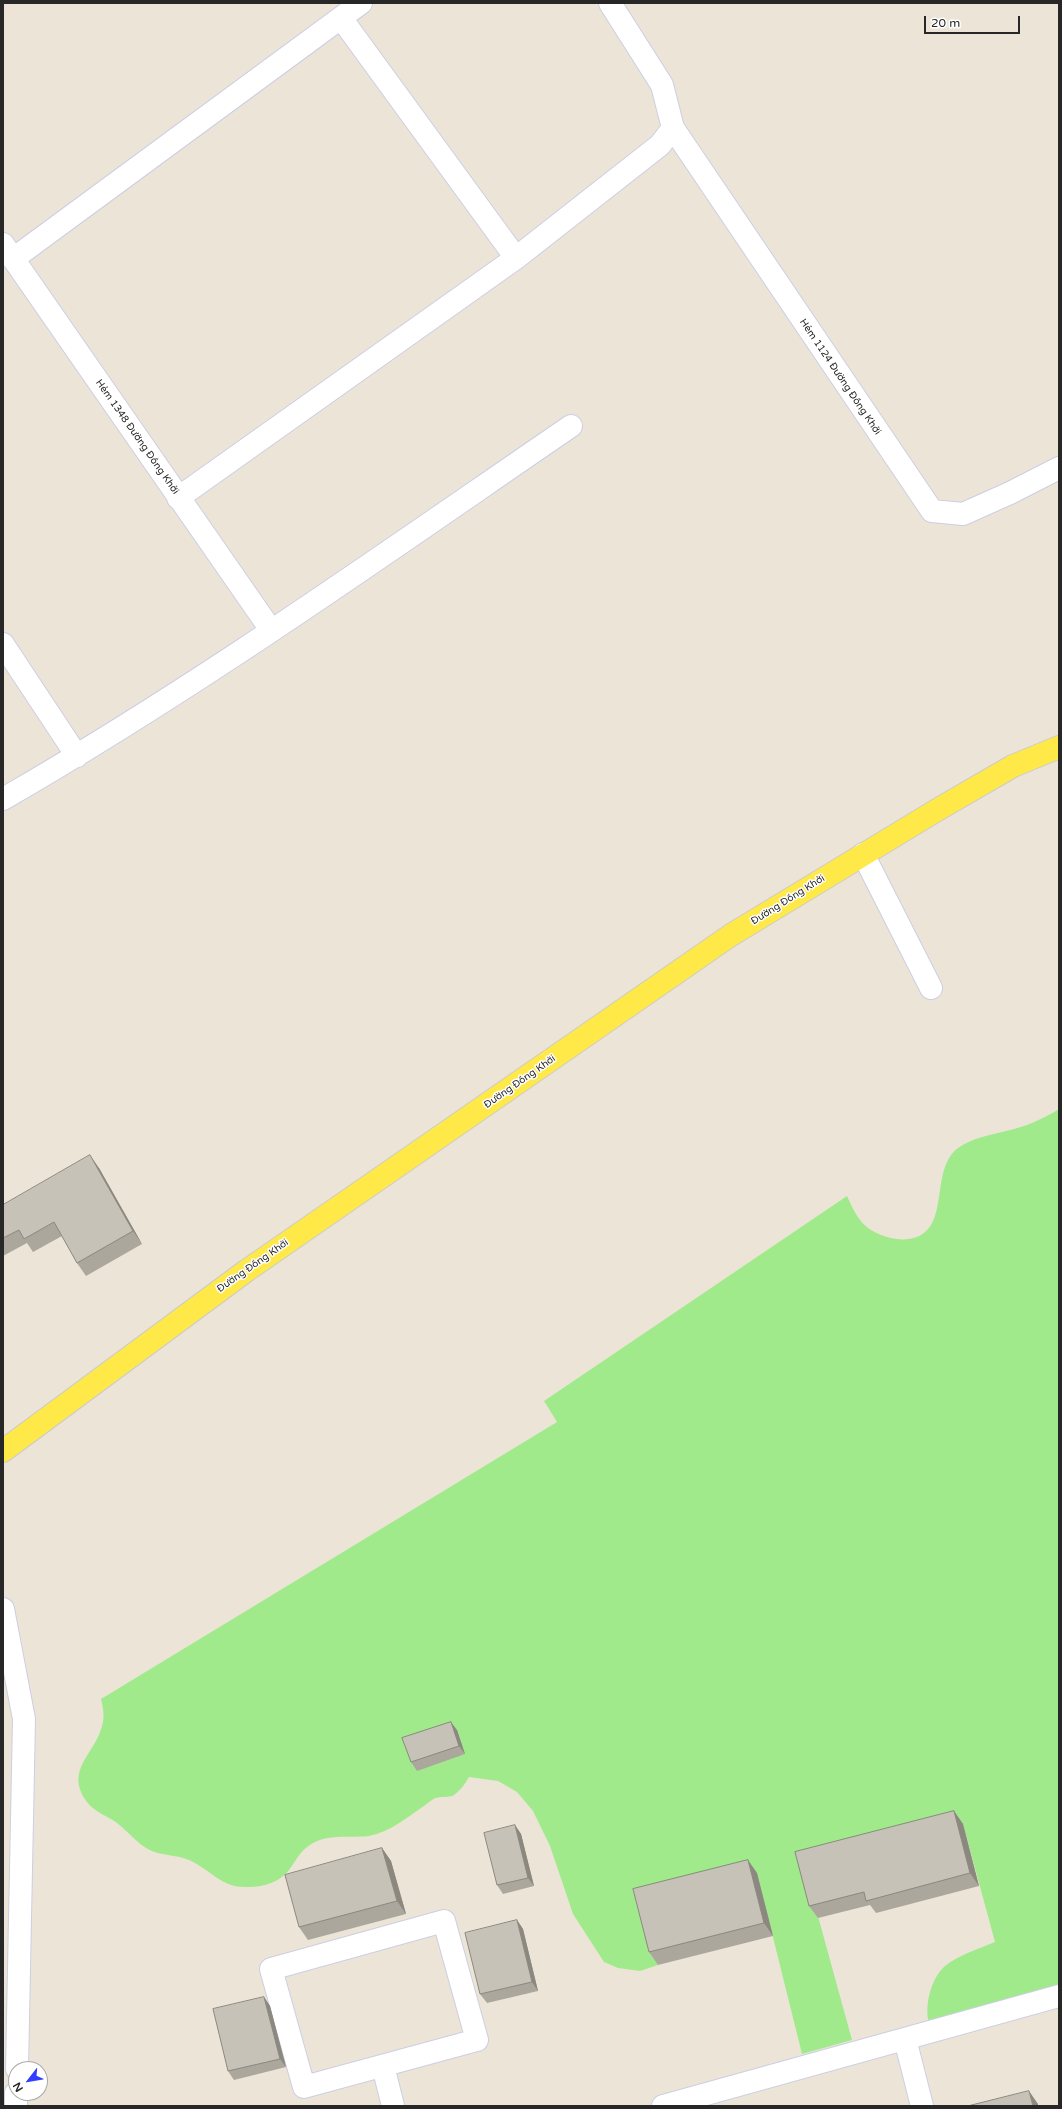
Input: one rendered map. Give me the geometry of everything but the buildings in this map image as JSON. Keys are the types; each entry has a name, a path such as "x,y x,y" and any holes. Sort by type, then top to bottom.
{"main road":[{"name":"Đường Đồng Khởi","path":"3,1452 246,1270 731,935 863,854 1013,766 1059,747"}],"street":[{"path":"8,252 361,3"},
{"path":"178,498 516,258 660,145 673,128 662,85 610,3"},
{"path":"341,18 516,258"},
{"name":"Hẻm 1124 Đường Đồng Khởi","path":"673,128 932,511 963,514 1010,493 1059,468"},
{"name":"Hẻm 1348 Đường Đồng Khởi","path":"8,252 270,630"},
{"path":"3,800 78,756 270,630 571,426"},
{"path":"3,644 78,756"},
{"path":"863,854 931,988"},
{"path":"3,1609 24,1719 17,2061"},
{"path":"444,1921 477,2040 382,2066 304,2087 270,1968 444,1921"},
{"path":"662,2106 1059,1996"},
{"path":"905,2038 922,2106"},
{"path":"382,2066 393,2106"}],"green space":[{"path":"1059,1109 1059,1987 929,2023 927,2009 928,2001 932,1985 940,1971 945,1966 969,1952 995,1942 963,1824 804,1865 852,2040 802,2054 757,1873 642,1901 658,1965 640,1971 618,1968 604,1962 573,1914 550,1846 533,1811 517,1792 498,1781 469,1777 463,1787 454,1795 434,1799 398,1824 377,1834 369,1836 334,1837 315,1842 303,1851 285,1875 269,1884 257,1887 230,1885 191,1861 158,1853 146,1848 117,1823 93,1809 87,1802 81,1791 79,1781 80,1771 83,1762 102,1726 104,1715 101,1699 557,1422 544,1401 847,1196 859,1218 874,1232 897,1239 917,1237 927,1230 933,1221 937,1209 944,1169 950,1157 958,1148 975,1139 1027,1125"}]}
